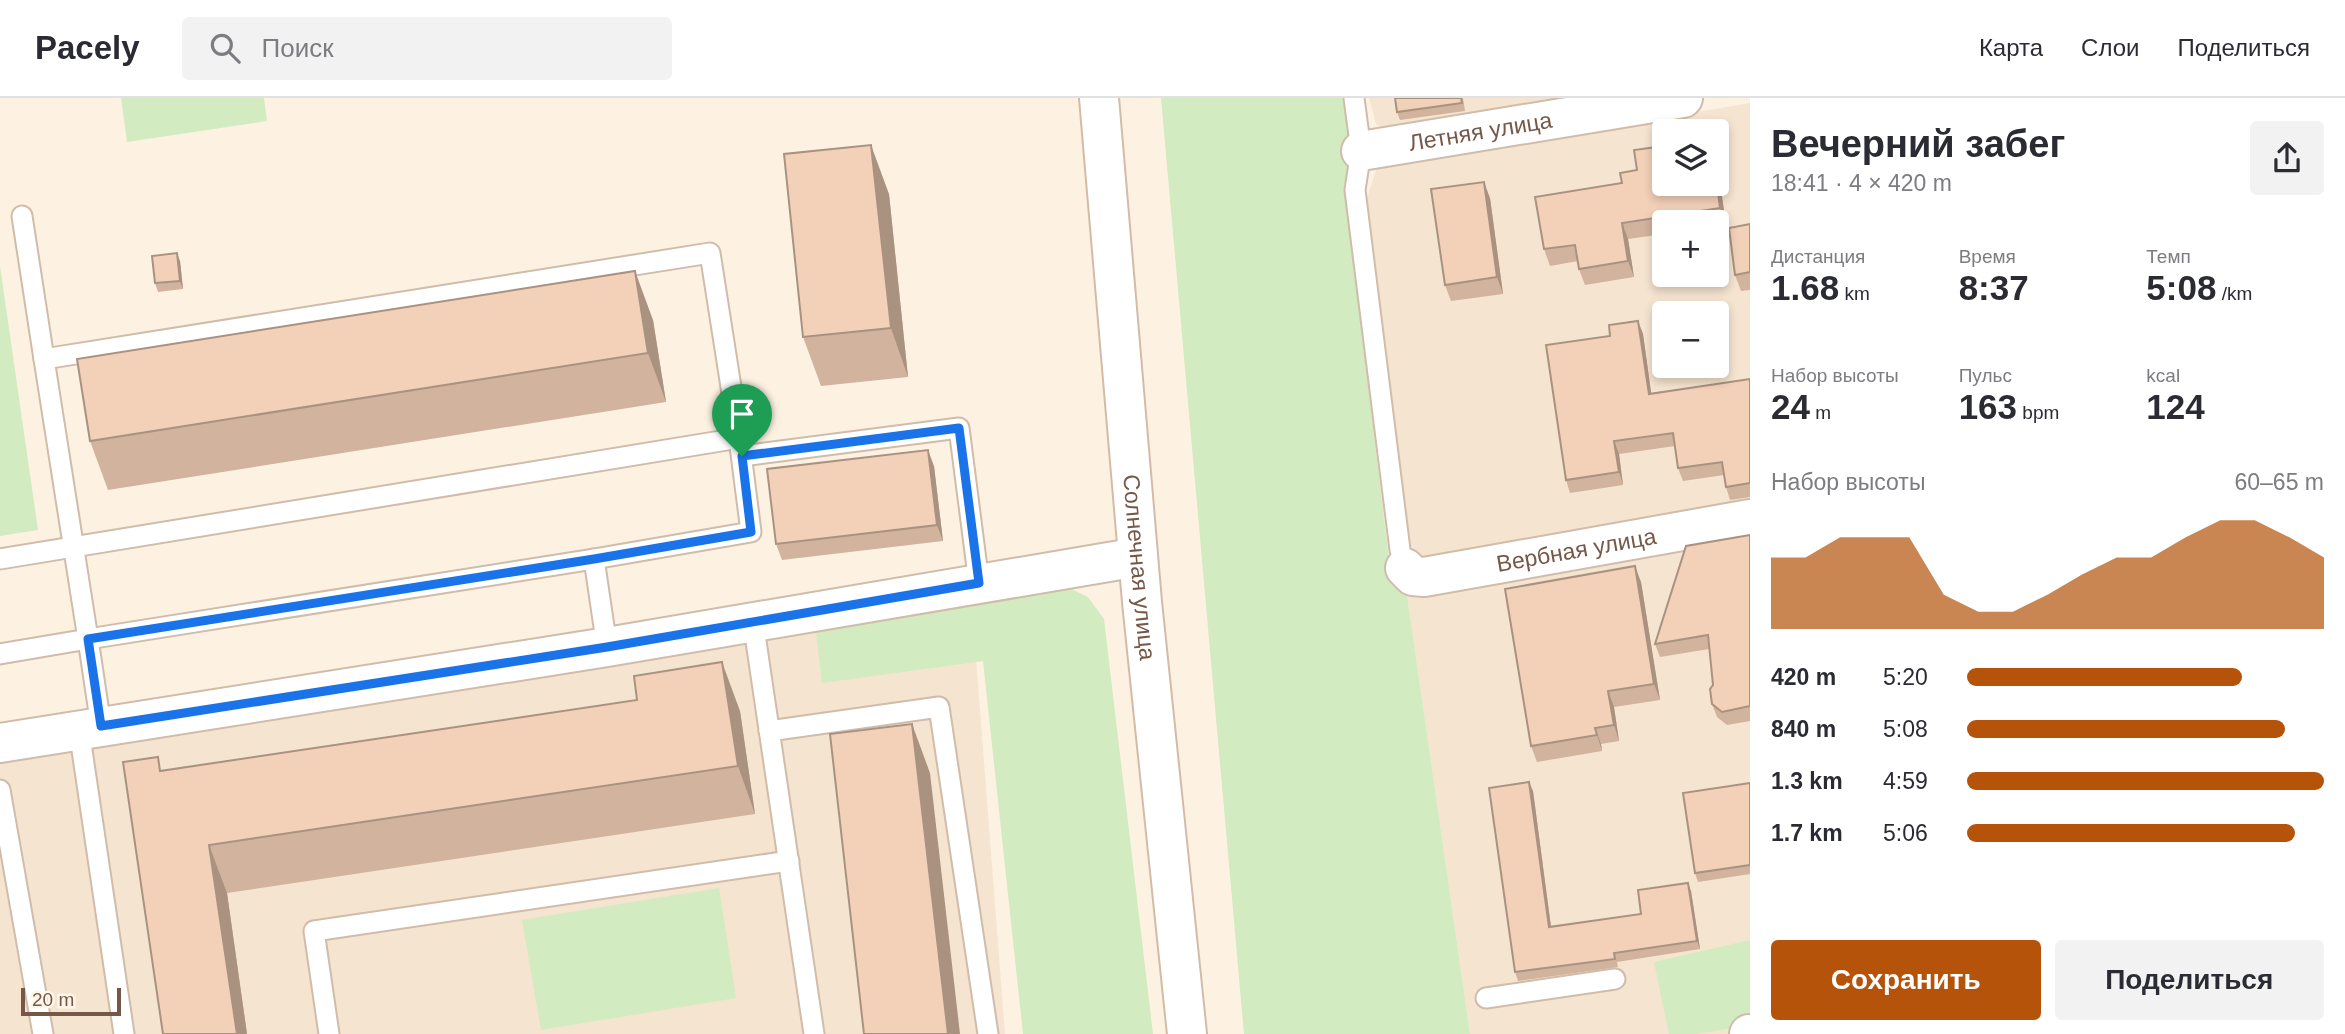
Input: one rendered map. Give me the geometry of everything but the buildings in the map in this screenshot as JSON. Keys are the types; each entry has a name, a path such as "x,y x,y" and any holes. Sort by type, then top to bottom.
{"street":[{"name":"Солнечная улица","path":"1100,98 1138,557 1187,1034"},
{"name":"Летняя улица","path":"1362,151 1683,98"},
{"name":"Вербная улица","path":"1405,568 1413,576 1424,577 1750,519"},
{"path":"0,743 607,647 1138,557"}],"lane":[{"path":"1354,98 1362,151 1355,190 1400,550 1405,568"},
{"path":"22,216 88,639 90,728 124,1034"},
{"path":"0,654 751,532 710,253 44,359"},
{"path":"0,559 740,447 959,428 979,583"},
{"path":"594,559 607,647"},
{"path":"753,621 814,1034"},
{"path":"769,731 939,707 988,1034"},
{"path":"0,790 43,1034"},
{"path":"329,1034 314,932 789,861"},
{"path":"1486,998 1615,979"}],"shaded area":[{"path":"1369,98 1607,98 1392,133 1376,124"},
{"path":"1750,103 1750,510 1426,567 1409,543 1367,198 1377,167 1652,120 1652,196 1729,196 1729,119 1657,119"},
{"path":"1750,528 1750,1034 1470,1034 1406,588"},
{"path":"972,606 1005,1034 0,1034 0,763"}],"green space":[{"path":"121,98 264,98 267,121 127,142"},
{"path":"1161,98 1344,98 1352,163 1344,186 1389,559 1406,588 1470,1034 1244,1034"},
{"path":"0,266 38,530 0,536"},
{"path":"1059,583 1088,597 1104,619 1153,1034 1023,1034 983,661 822,683 815,624"},
{"path":"719,888 736,998 541,1030 522,920"},
{"path":"1750,940 1750,1025 1696,1034 1669,1034 1654,962"}],"route":[{"path":"959,428 979,583 607,647 101,726 88,639 751,532 742,456 959,428"}]}
